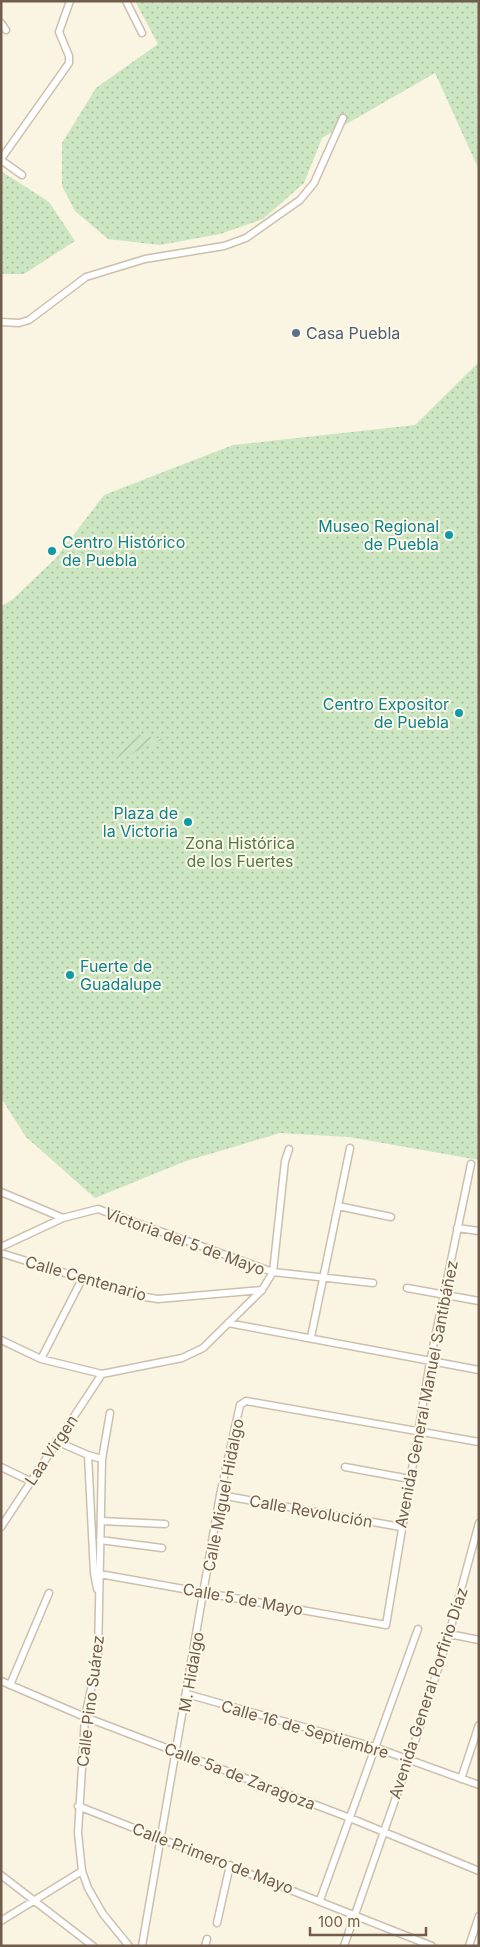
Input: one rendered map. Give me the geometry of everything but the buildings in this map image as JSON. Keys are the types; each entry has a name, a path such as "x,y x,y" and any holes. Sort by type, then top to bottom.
{"street":[{"path":"22,176 1,159 68,63 69,56 59,32 70,1"},
{"path":"126,1 142,33"},
{"path":"1,23 6,30"},
{"path":"1,322 18,323 29,320 86,277 145,258 224,246 246,238 300,200 309,189 327,157 343,118"},
{"path":"311,1337 350,1148"},
{"path":"1,1340 41,1359 102,1374 182,1358 203,1348 262,1290 273,1272 285,1161 289,1150"},
{"name":"Avenida General Manuel Santibáñez","path":"386,1625 430,1362 471,1164"},
{"path":"1,1192 63,1218"},
{"path":"338,1206 391,1217"},
{"name":"Victoria del 5 de Mayo","path":"63,1218 98,1209 273,1272 324,1276 373,1283"},
{"path":"1,1247 63,1218"},
{"path":"458,1228 479,1232"},
{"name":"Calle Centenario","path":"1,1253 139,1296 158,1299 262,1290"},
{"path":"41,1359 82,1279"},
{"path":"407,1288 479,1302"},
{"path":"228,1323 311,1337 430,1362 479,1370"},
{"name":"Laa Virgen","path":"2,1525 30,1480 102,1374"},
{"name":"Calle Miguel Hidalgo","path":"205,1592 220,1495 240,1405 246,1401 418,1430"},
{"name":"Calle Pino Suárez","path":"97,1574 101,1521 102,1459 110,1413"},
{"path":"418,1430 479,1442"},
{"path":"56,1441 102,1459"},
{"name":"Calle Pino Suárez","path":"88,1455 98,1593 98,1656 85,1717 78,1806 78,1833 82,1871 95,1902 129,1946"},
{"path":"345,1466 410,1479"},
{"path":"1,1467 30,1480"},
{"name":"Calle Revolución","path":"220,1495 401,1527"},
{"path":"90,1500 101,1501"},
{"path":"101,1521 165,1524"},
{"name":"Avenida General Porfirio Díaz","path":"344,1946 449,1634 477,1541 479,1523"},
{"path":"100,1540 162,1548"},
{"name":"Calle 5 de Mayo","path":"97,1574 386,1625"},
{"name":"M. Hidalgo","path":"142,1946 205,1592"},
{"path":"10,1685 49,1593"},
{"path":"320,1900 418,1629"},
{"path":"449,1634 479,1640"},
{"name":"Calle 5a de Zaragoza","path":"1,1681 85,1717 350,1818 382,1833 479,1871"},
{"name":"Calle 16 de Septiembre","path":"187,1694 374,1747 479,1785"},
{"path":"461,1779 479,1725"},
{"name":"Calle Primero de Mayo","path":"78,1806 320,1900 432,1946"},
{"path":"218,1923 230,1865"},
{"path":"1,1921 82,1871"},
{"path":"1,1875 93,1946"},
{"path":"470,1946 479,1916"}],"green space":[{"path":"135,1 479,1 479,170 435,73 322,138 304,183 263,219 220,234 160,245 108,239 75,211 62,186 62,143 96,88 158,44"},
{"path":"1,171 49,202 75,241 24,274 1,274"},
{"name":"Zona Histórica de los Fuertes","path":"479,362 479,1160 349,1137 280,1133 186,1161 95,1198 26,1137 1,1098 1,606 12,600 56,558 104,495 233,445 415,425"},
{"path":"131,733 163,739 116,761"}],"place":[{"name":"Casa Puebla","path":"296,333"},
{"name":"Museo Regional de Puebla","path":"449,535"},
{"name":"Centro Histórico de Puebla","path":"52,551"},
{"name":"Centro Expositor de Puebla","path":"459,713"},
{"name":"Plaza de la Victoria","path":"188,822"},
{"name":"Fuerte de Guadalupe","path":"70,975"}]}
